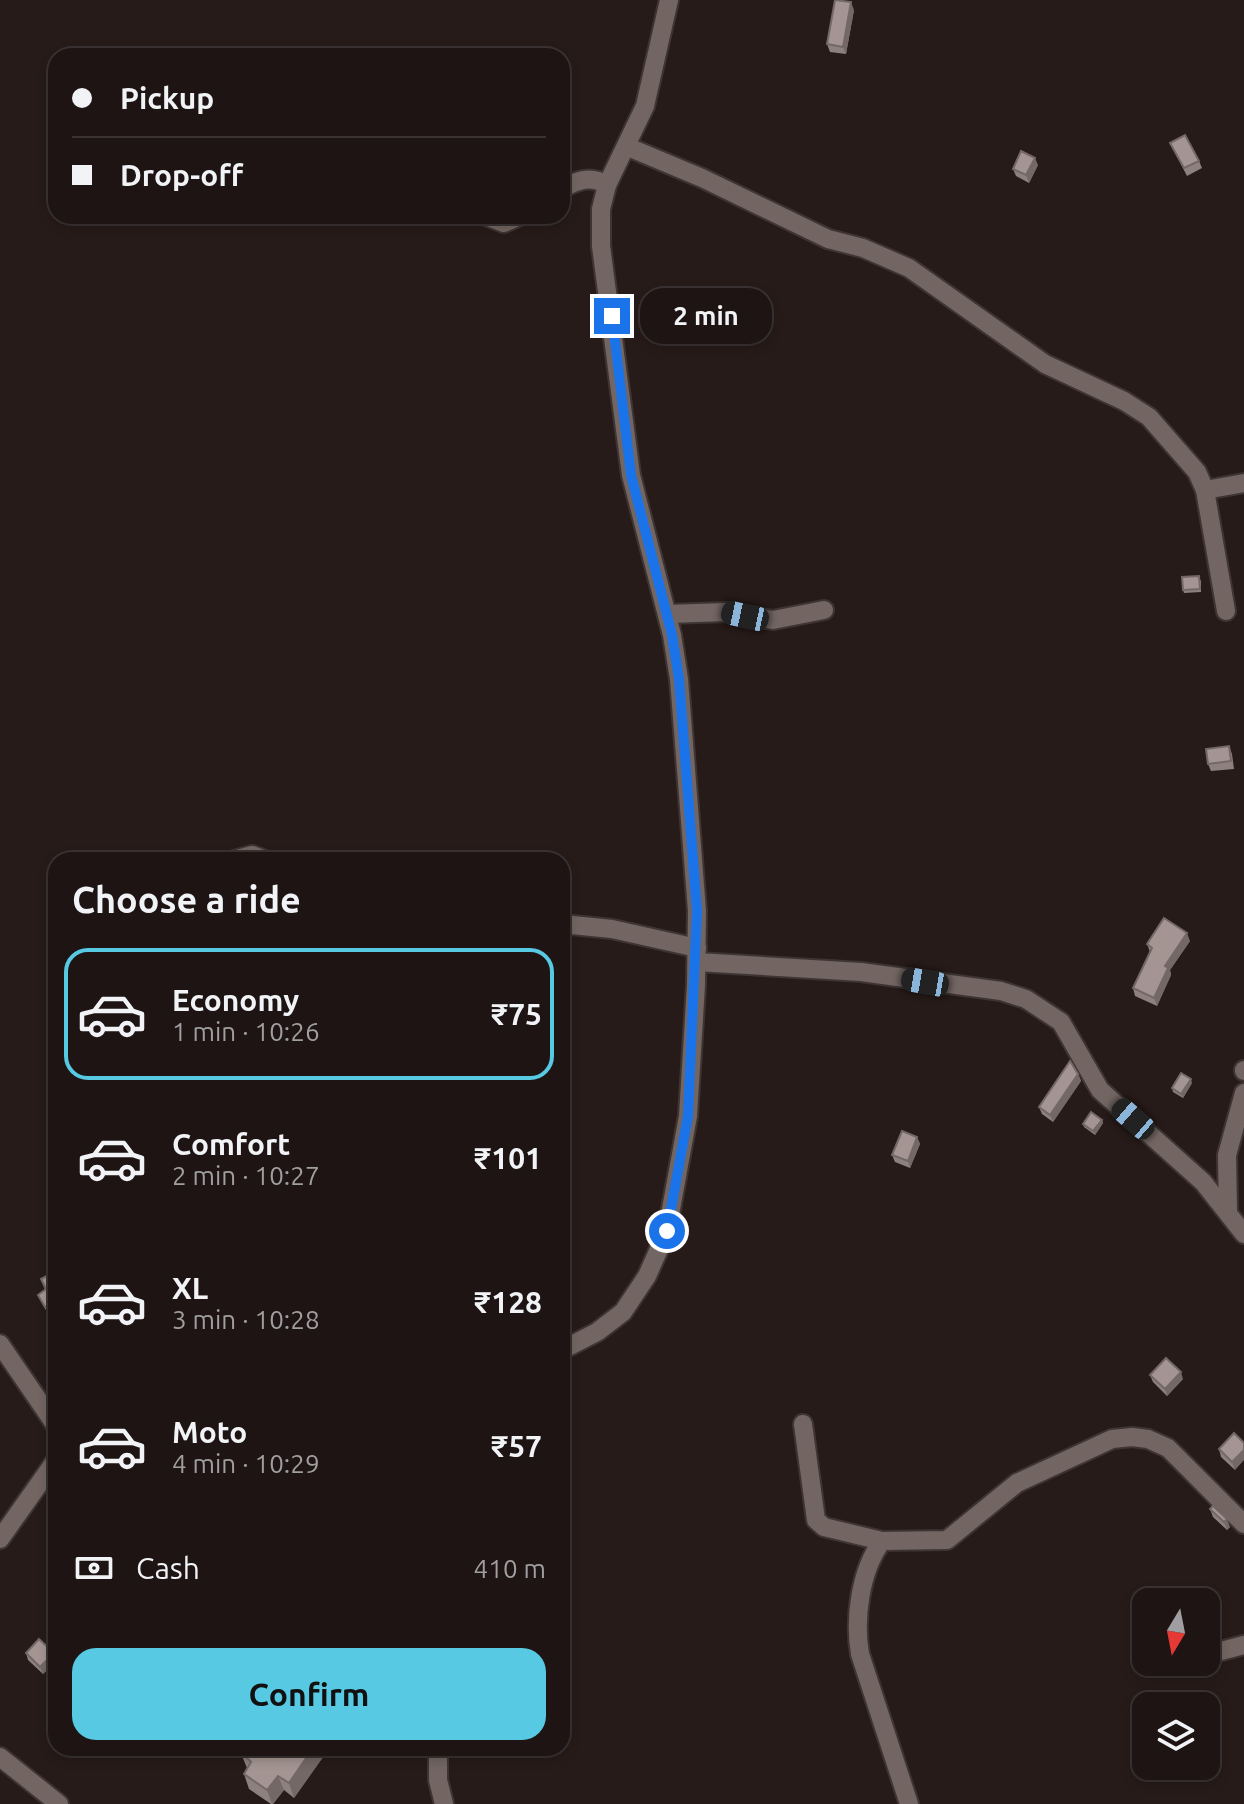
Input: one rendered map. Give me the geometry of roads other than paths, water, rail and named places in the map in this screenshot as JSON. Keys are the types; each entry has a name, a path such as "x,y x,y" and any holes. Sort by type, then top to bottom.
{"street":[{"path":"570,1346 597,1332 623,1312 647,1276 667,1231 688,1116 697,955 679,679 667,614 631,475 601,246 601,209 607,185 628,147 645,106 669,0"},
{"path":"628,147 702,178 814,233 909,268 1045,364 1124,401 1149,417 1197,472 1205,490 1226,611"},
{"path":"570,184 588,179 607,185"},
{"path":"1205,490 1244,483"},
{"path":"667,614 718,612 773,620 824,610"},
{"path":"570,925 612,929 697,955 861,972 1001,991 1026,999 1061,1022 1100,1090 1203,1182 1244,1234"},
{"path":"1228,1211 1227,1155 1244,1093"},
{"path":"0,1344 48,1414"},
{"path":"803,1424 816,1520 824,1527 882,1541 947,1540 1017,1483 1112,1439 1132,1437 1148,1439 1168,1448 1244,1524"},
{"path":"0,1539 48,1471"},
{"path":"882,1541 873,1553 858,1609 856,1631 860,1654 909,1804"},
{"path":"1220,1651 1244,1645"},
{"path":"0,1757 59,1804"},
{"path":"438,1757 438,1780 444,1804"}]}
